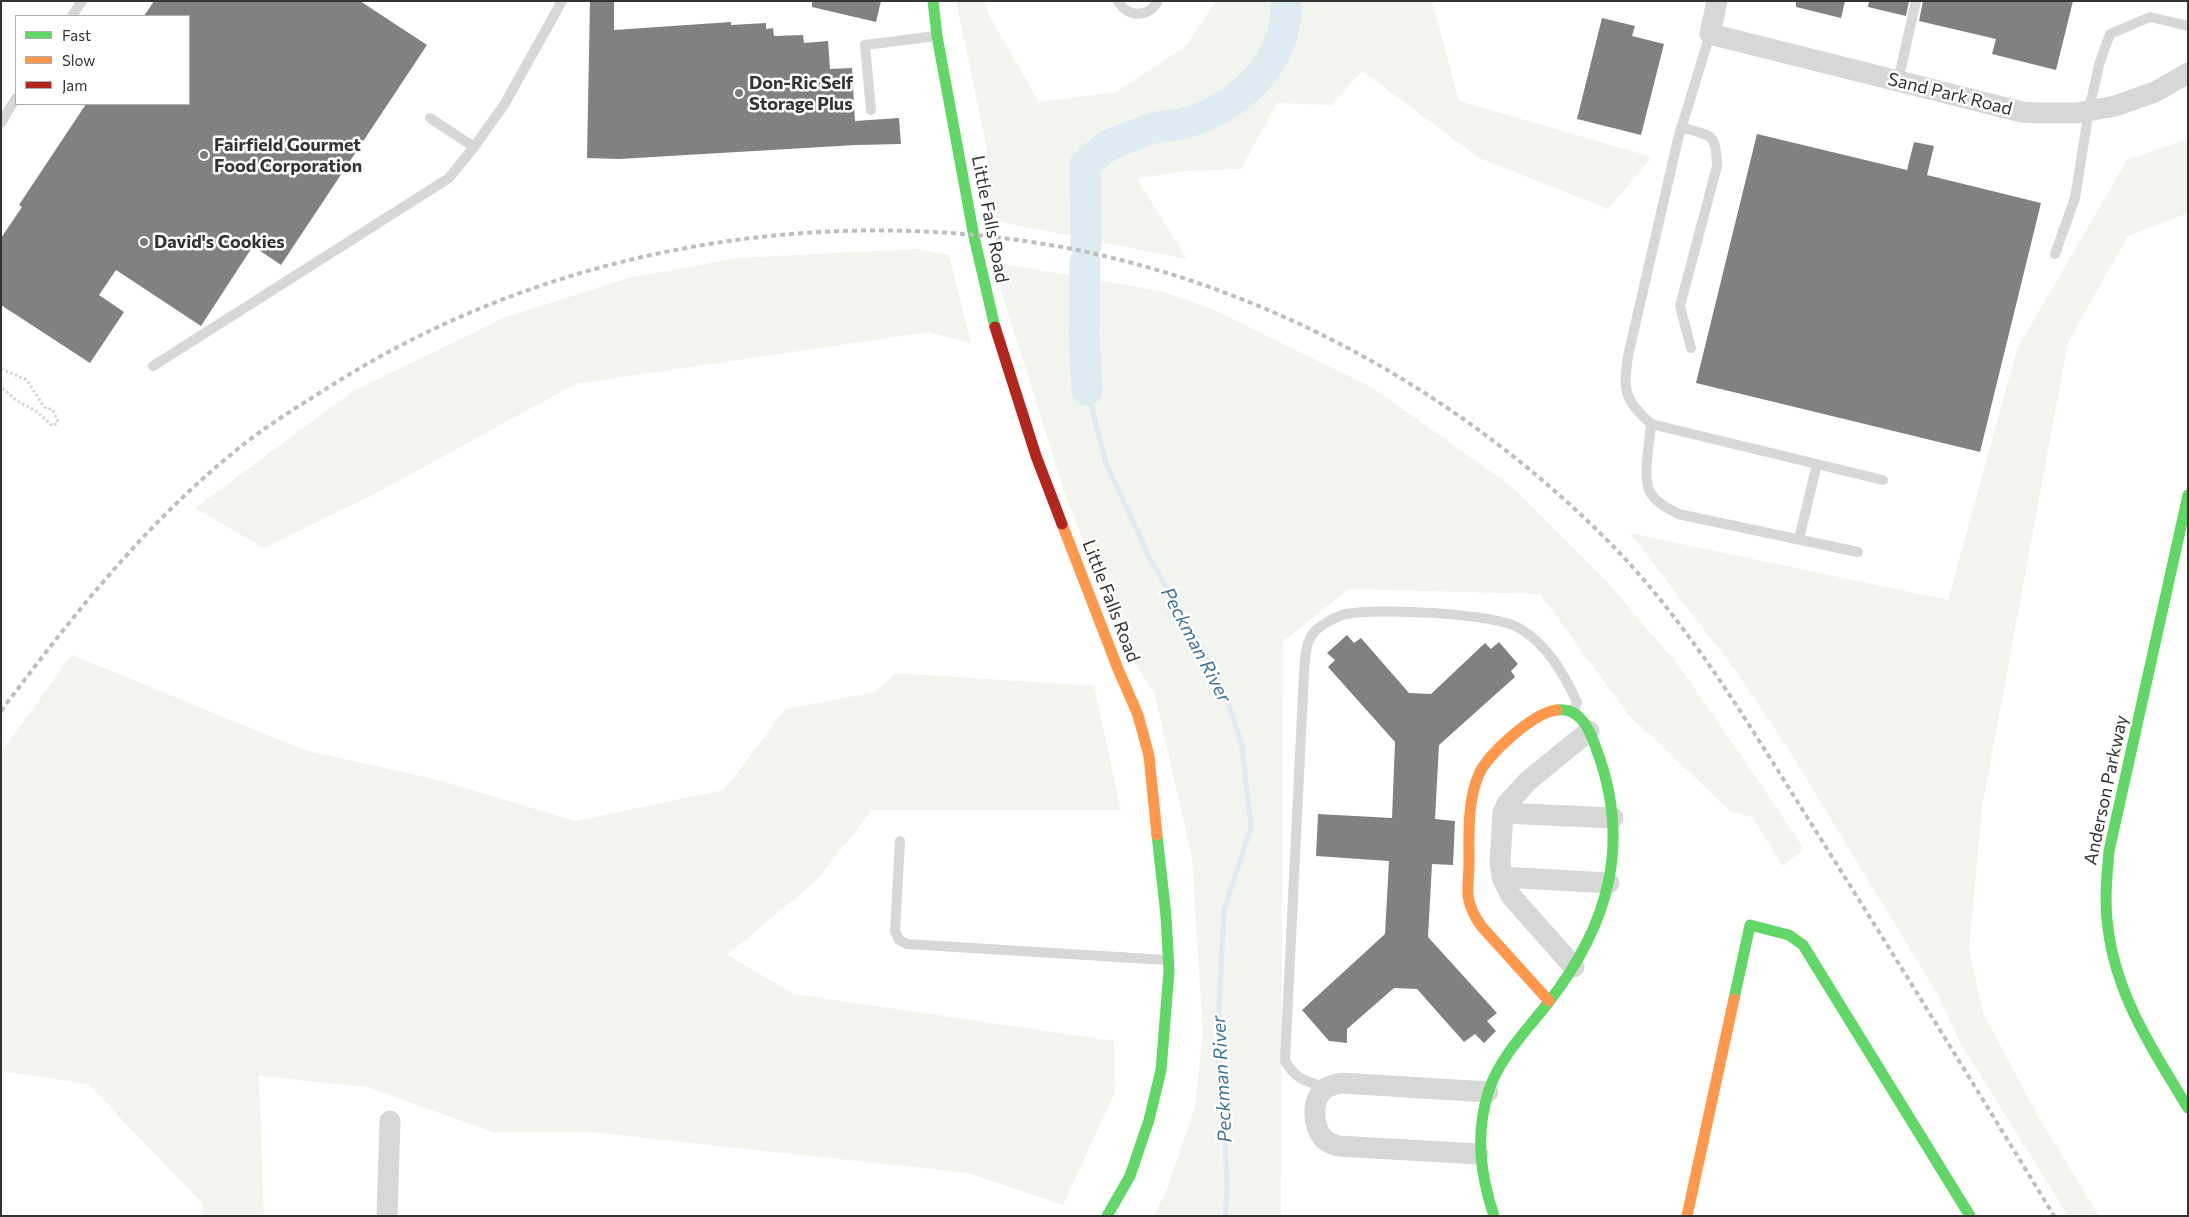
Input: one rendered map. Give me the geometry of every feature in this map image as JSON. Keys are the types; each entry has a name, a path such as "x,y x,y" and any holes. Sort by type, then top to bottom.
{"street":[{"name":"Little Falls Road","path":"933,1 937,36 982,278 998,338 1036,456 1118,669 1138,715 1149,756 1166,916 1168,960 1166,1024 1161,1070 1149,1120 1130,1176 1107,1216"},
{"path":"1710,34 1718,1"},
{"name":"Sand Park Road","path":"1710,34 2022,112 2058,114 2115,106 2155,92 2188,73"},
{"name":"Anderson Parkway","path":"2188,495 2109,851 2105,902 2111,954 2125,1000 2135,1022 2188,1108"},
{"path":"1494,1216 1478,1154 1481,1125 1488,1092 1505,1057 1549,1001 1587,948 1609,883 1613,851 1612,818 1606,776 1589,731 1582,719 1573,712 1562,709 1538,716 1484,764 1478,772 1474,784 1468,894 1470,907 1475,919 1549,1001"},
{"path":"1574,967 1511,896 1502,877 1500,863 1504,813 1507,804 1514,795 1589,731"},
{"path":"1504,813 1612,818"},
{"path":"1502,877 1609,883"},
{"path":"1687,1216 1750,925 1788,935 1803,946 1970,1216"},
{"path":"1478,1154 1354,1148 1331,1143 1320,1133 1316,1124 1316,1105 1319,1097 1327,1087 1342,1083 1358,1082 1488,1092"},
{"path":"387,1216 390,1121"}],"lane":[{"path":"73,15 82,1"},
{"path":"153,366 449,178 504,105 562,1"},
{"path":"1118,1 1123,10 1134,15 1144,13 1154,7 1158,1"},
{"path":"1898,81 1916,1"},
{"path":"2055,254 2075,198 2089,110 2099,65 2110,34 2150,17 2188,26"},
{"path":"1710,34 1681,127 1628,356 1625,380 1627,397 1638,412 1651,424 1882,480"},
{"path":"871,110 865,45 937,36"},
{"path":"1,123 15,100"},
{"path":"430,118 474,147"},
{"path":"1681,127 1711,137 1716,144 1717,166 1680,306 1690,336 1691,348"},
{"path":"1651,424 1647,476 1649,491 1660,504 1678,514 1858,552"},
{"path":"1798,540 1817,464"},
{"path":"1327,1087 1299,1080 1290,1071 1285,1061 1304,673 1308,645 1312,637 1317,630 1334,619 1344,615 1364,612 1470,617 1508,622 1536,640 1553,660 1577,702 1573,712"},
{"path":"900,841 895,931 899,940 907,944 1168,960"}],"path":[{"path":"1,369 27,380 44,407 53,410 58,422 53,426 36,410 17,401 1,388"}],"shaded area":[{"path":"956,1 985,1 989,15 1039,102 1116,92 1186,46 1216,1 1432,1 1459,101 1652,157 1608,209 1479,158 1362,71 1332,105 1277,103 1241,169 1182,171 1137,179 1187,259 990,220 986,145"},
{"path":"2188,139 2188,213 2128,236 2068,342 1982,808 1969,949 1983,1013 2038,1116 2099,1216 2068,1216 1961,1044 1938,995 1787,747 1738,674 1630,533 1948,600 2017,349 2127,160"},
{"path":"918,249 949,255 971,343 929,332 575,384 382,490 264,548 195,508 352,392 503,318 629,278 738,258"},
{"path":"992,262 1161,291 1212,309 1373,388 1511,486 1609,584 1681,669 1804,849 1783,866 1752,817 1730,811 1628,714 1540,594 1349,589 1283,641 1281,1216 1153,1216 1165,1194 1195,1107 1203,1035 1192,858 1155,695 1127,651 1067,500"},
{"path":"72,655 304,750 438,780 575,821 724,790 786,709 875,692 896,673 1094,686 1121,810 872,810 817,880 727,955 794,994 1114,1041 1115,1092 1063,1205 968,1173 590,1132 493,1132 367,1087 259,1076 264,1216 203,1216 202,1203 88,1084 1,1071 1,752"}],"building":[{"name":"Fairfield Gourmet Food Corporation","path":"154,1 360,1 427,45 281,265 253,246 201,326 116,270 99,295 124,312 90,363 1,305 1,238 22,207 19,205 85,105 190,105 190,15 145,15"},
{"path":"590,1 614,1 614,30 731,22 731,25 766,23 766,29 773,28 774,36 803,35 804,43 828,41 830,69 852,68 855,121 899,118 901,144 619,159 587,158"},
{"path":"812,1 881,1 876,22 812,7"},
{"path":"1796,1 1845,1 1841,18 1796,7"},
{"path":"1869,1 1909,1 1906,16 1868,7"},
{"path":"1923,1 2073,1 2056,70 1992,54 1996,39 1919,21"},
{"path":"1602,18 1635,26 1632,36 1664,44 1641,135 1577,119"},
{"path":"1757,134 1907,170 1914,142 1934,146 1927,175 2041,203 1980,452 1696,383"},
{"path":"1347,635 1354,643 1361,638 1409,693 1431,694 1485,643 1491,649 1499,642 1518,664 1511,671 1515,677 1439,745 1435,819 1455,821 1453,865 1432,864 1428,937 1497,1013 1487,1021 1496,1031 1484,1043 1475,1034 1464,1042 1417,989 1394,988 1347,1029 1347,1043 1329,1041 1302,1010 1385,934 1389,861 1316,856 1318,814 1392,818 1395,742 1328,667 1335,660 1327,653"}],"waterway":[{"name":"Peckman River","path":"1086,245 1085,165 1112,144 1158,127 1192,121 1229,103 1246,90 1260,76 1280,42 1285,22 1286,1"},
{"name":"Peckman River","path":"1085,262 1084,338 1087,390"},
{"name":"Peckman River","path":"1087,390 1106,463 1152,563 1194,633 1224,690 1242,746 1251,827 1224,910 1217,1049 1224,1111 1227,1189 1225,1216"}],"railway":[{"path":"1,711 81,608 110,574 169,511 234,452 274,422 345,377 427,332 513,296 602,267 694,246 787,234 881,230 975,235 1067,248 1142,266 1216,289 1287,318 1356,353 1423,392 1486,436 1547,484 1603,536 1663,603 1717,676 1905,973 2054,1216"}],"traffic: fast":[{"path":"933,1 937,36 974,237 995,327"},
{"path":"2188,495 2109,851 2106,899 2112,953 2128,999 2149,1044 2188,1108"},
{"path":"1494,1216 1485,1185 1481,1153 1482,1122 1489,1090 1507,1055 1569,974 1586,944 1599,913 1608,882 1613,850 1612,817 1607,783 1594,741 1587,727 1578,716 1572,712 1557,710"},
{"path":"1107,1216 1130,1176 1149,1120 1161,1070 1169,971 1166,916 1157,835"},
{"path":"1734,999 1750,925 1789,935 1803,945 1970,1216"}],"traffic: slow":[{"path":"1062,524 1118,669 1138,715 1149,756 1157,835"},
{"path":"1549,1001 1482,927 1473,913 1468,892 1469,831 1472,796 1475,784 1484,766 1513,735 1536,718 1557,710"},
{"path":"1687,1216 1734,999"}],"traffic: jam":[{"path":"995,327 1036,456 1062,524"}],"place":[{"name":"Don-Ric Self Storage Plus","path":"739,93"},
{"name":"Fairfield Gourmet Food Corporation","path":"204,155"},
{"name":"David's Cookies","path":"144,242"}]}
